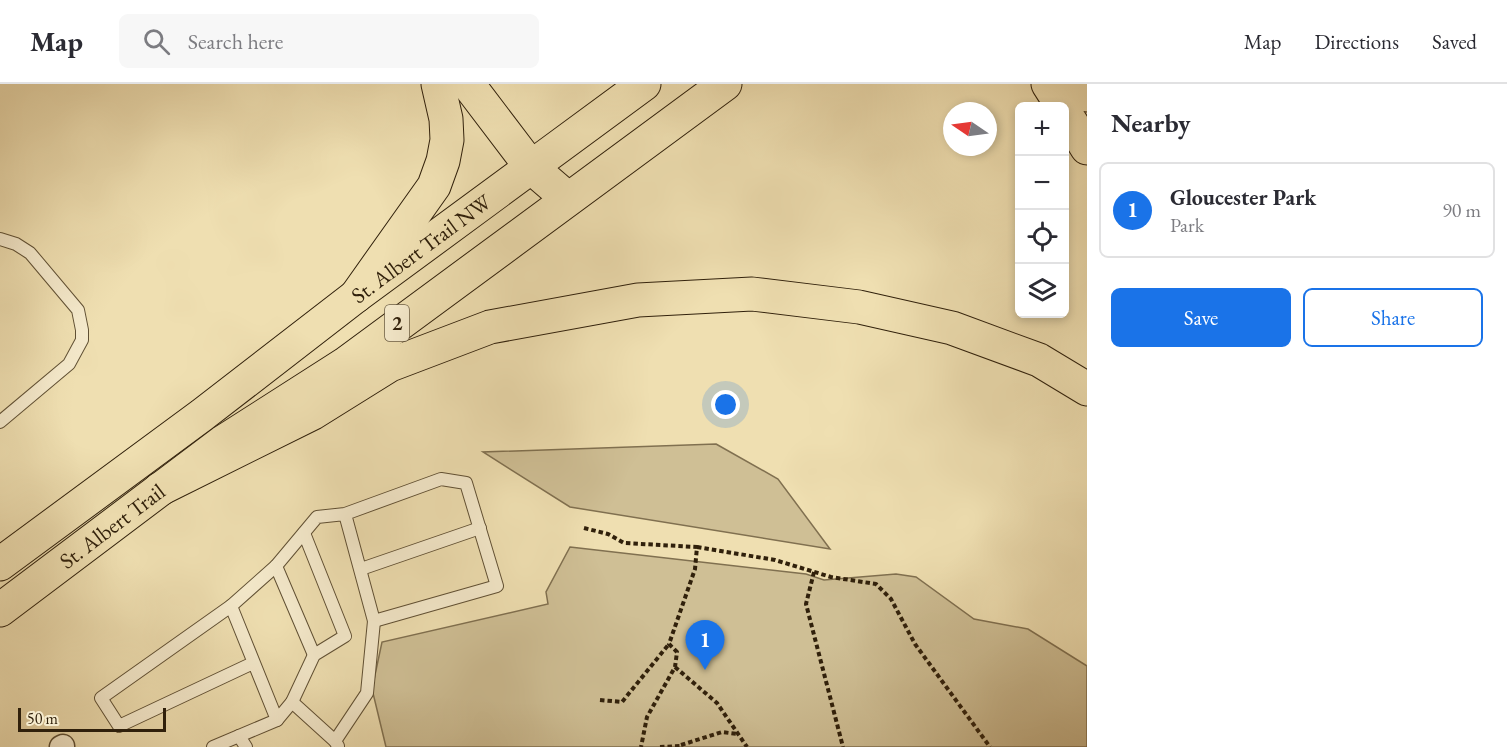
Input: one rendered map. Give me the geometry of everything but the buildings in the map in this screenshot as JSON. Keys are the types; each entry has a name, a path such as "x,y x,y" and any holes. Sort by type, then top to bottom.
{"main road":[{"path":"356,296 434,186 443,161 447,140 446,119 438,84"},
{"path":"468,84 531,167 567,198"},
{"name":"St. Albert Trail NW","path":"202,415 356,296 644,84"},
{"name":"2","path":"567,198 725,84"},
{"path":"1048,84 1059,102"},
{"path":"1081,84 1087,95"},
{"path":"1069,118 1087,148"},
{"name":"St. Albert Trail NW","path":"223,442 345,364 567,198"},
{"path":"160,489 313,412 390,365 490,327 638,300 752,294 859,307 952,328 1039,360 1087,390"},
{"name":"St. Albert Trail","path":"0,564 202,415"},
{"name":"St. Albert Trail","path":"0,610 223,442"}],"lane":[{"path":"0,239 16,244 30,253 78,310 82,340 69,364 0,423"},
{"path":"253,663 119,726 101,698 231,606 276,566 317,518 345,514 441,479 466,483 497,586 374,621"},
{"path":"292,702 337,744 367,693 374,621 345,514"},
{"path":"361,569 480,528"},
{"path":"213,747 277,720 292,702 314,655 345,636 304,533"},
{"path":"276,566 314,655"},
{"path":"231,606 277,720"},
{"path":"239,736 246,747"}],"path":[{"path":"584,528 608,534 624,543 697,547 774,560 831,577 876,584 891,599 915,645 990,747"},
{"path":"600,700 622,702 669,644 694,569 697,547"},
{"path":"814,572 806,604 843,747"},
{"path":"641,747 647,717 675,667 677,652 669,644"},
{"path":"675,667 717,703 747,747"},
{"path":"660,747 681,746 722,732 737,734"}],"shaded area":[{"path":"716,444 778,479 830,549 570,507 483,452"},
{"path":"570,547 806,574 824,580 896,574 916,577 974,619 1028,629 1087,666 1087,747 386,747 372,689 382,642 548,604 546,592"}],"place":[{"name":"Gloucester Park","path":"705,670"}]}
